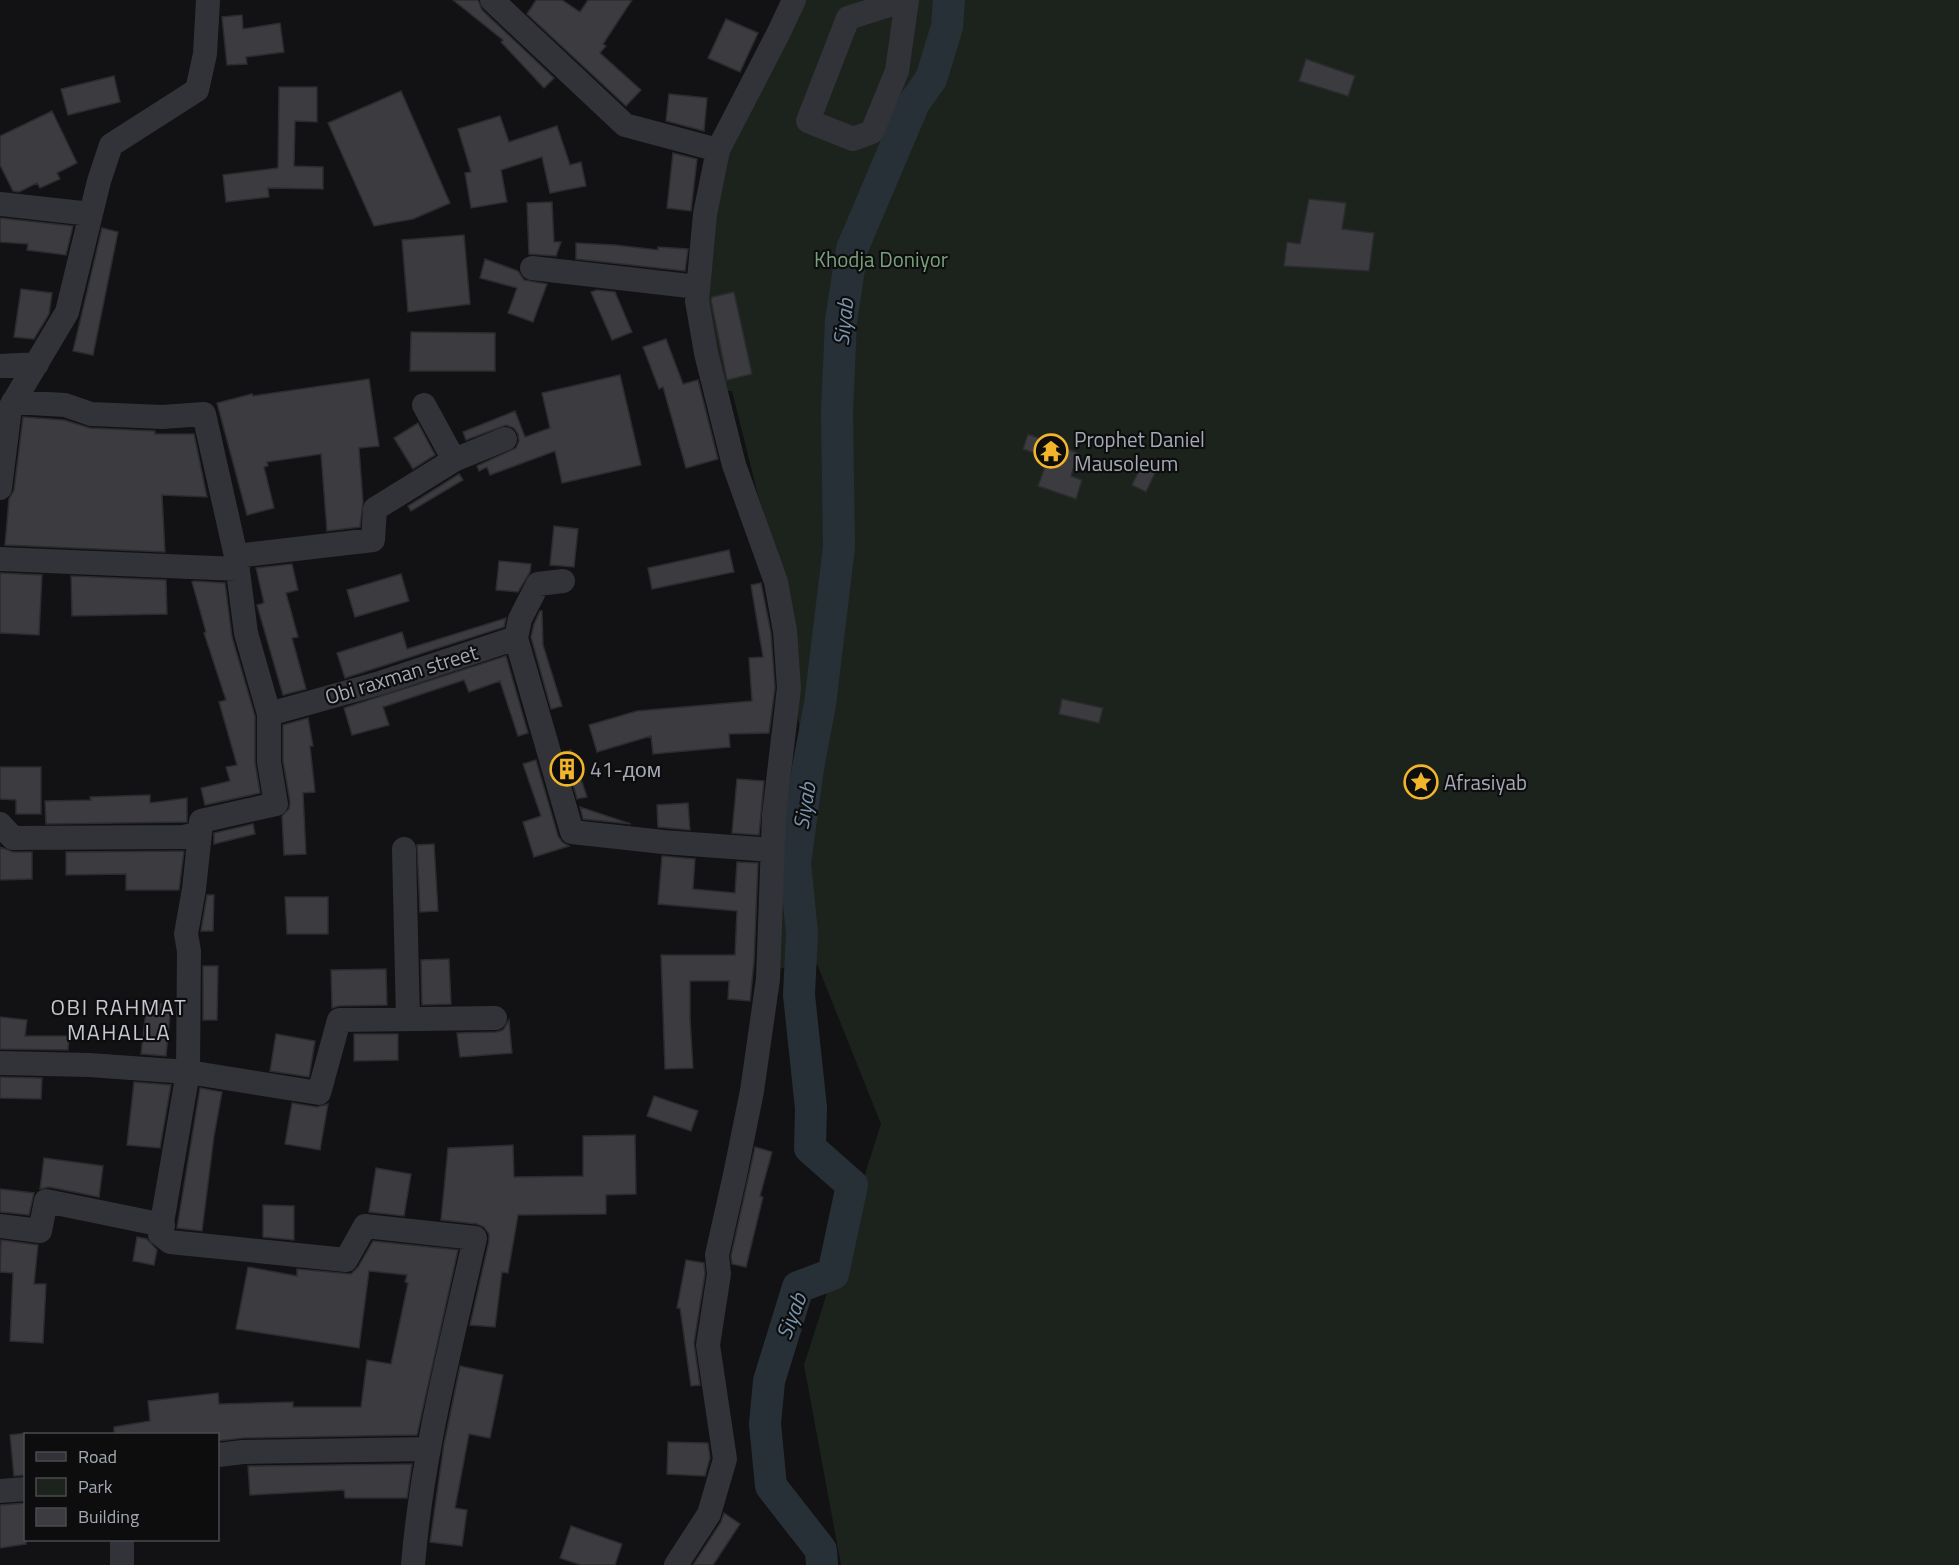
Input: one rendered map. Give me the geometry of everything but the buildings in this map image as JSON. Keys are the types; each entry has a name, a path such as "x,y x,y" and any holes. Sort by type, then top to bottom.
{"street":[{"path":"0,488 10,408 67,312 99,181 111,145 197,90 205,54 208,0"},
{"path":"492,0 625,125 718,150"},
{"path":"676,1565 709,1514 725,1459 708,1345 719,1274 717,1255 750,1102 768,979 774,815 789,688 786,630 777,582 731,454 706,353 697,302 698,287 705,214 718,150 780,32 794,0"},
{"path":"889,0 889,5 848,18 808,121 853,139 872,132 897,71 907,0"},
{"path":"0,204 91,214"},
{"path":"532,268 698,287"},
{"path":"0,366 37,364"},
{"path":"13,402 65,405 91,414 162,417 204,414 237,563 246,633 269,714 269,762 276,804 201,821 194,889 186,934 189,951 188,1072 160,1234 170,1242 346,1260 365,1226 475,1238 429,1449 413,1565"},
{"path":"424,405 454,460"},
{"path":"0,559 237,563 373,540 375,509 454,460 505,440"},
{"path":"563,581 538,584 520,619 516,638 572,832 663,842 773,850"},
{"name":"Obi raxman street","path":"269,714 380,683 516,638"},
{"path":"0,824 13,838 184,837 200,833"},
{"path":"404,849 408,1019"},
{"path":"0,1063 89,1065 188,1072 320,1093 339,1020 495,1018"},
{"path":"0,1226 40,1231 46,1201 163,1224"},
{"path":"219,1455 243,1452 429,1449"},
{"path":"0,1491 24,1489"},
{"path":"122,1541 122,1565"}],"green space":[{"name":"Afrasiyab","path":"791,0 1959,0 1959,1565 841,1565 804,1365 881,1124 817,964 769,970 805,752 796,710 788,587 758,495 732,391 723,391 701,284 711,280 710,262 718,188 735,132"}],"waterway":[{"name":"Siyab","path":"822,1565 821,1550 771,1486 765,1424 769,1381 798,1287 833,1274 852,1185 810,1148 811,1108 799,995 802,933 795,863 808,768 820,704 839,547 837,412 841,321 852,249 914,103 931,79 947,27 949,0"}],"place":[{"name":"Prophet Daniel Mausoleum","path":"1051,451"},
{"name":"41-дом","path":"567,769"},
{"name":"Afrasiyab","path":"1421,782"}],"district":[{"name":"OBI RAHMAT MAHALLA","path":"119,1020"}],"park label":[{"name":"Khodja Doniyor","path":"881,259"}]}
